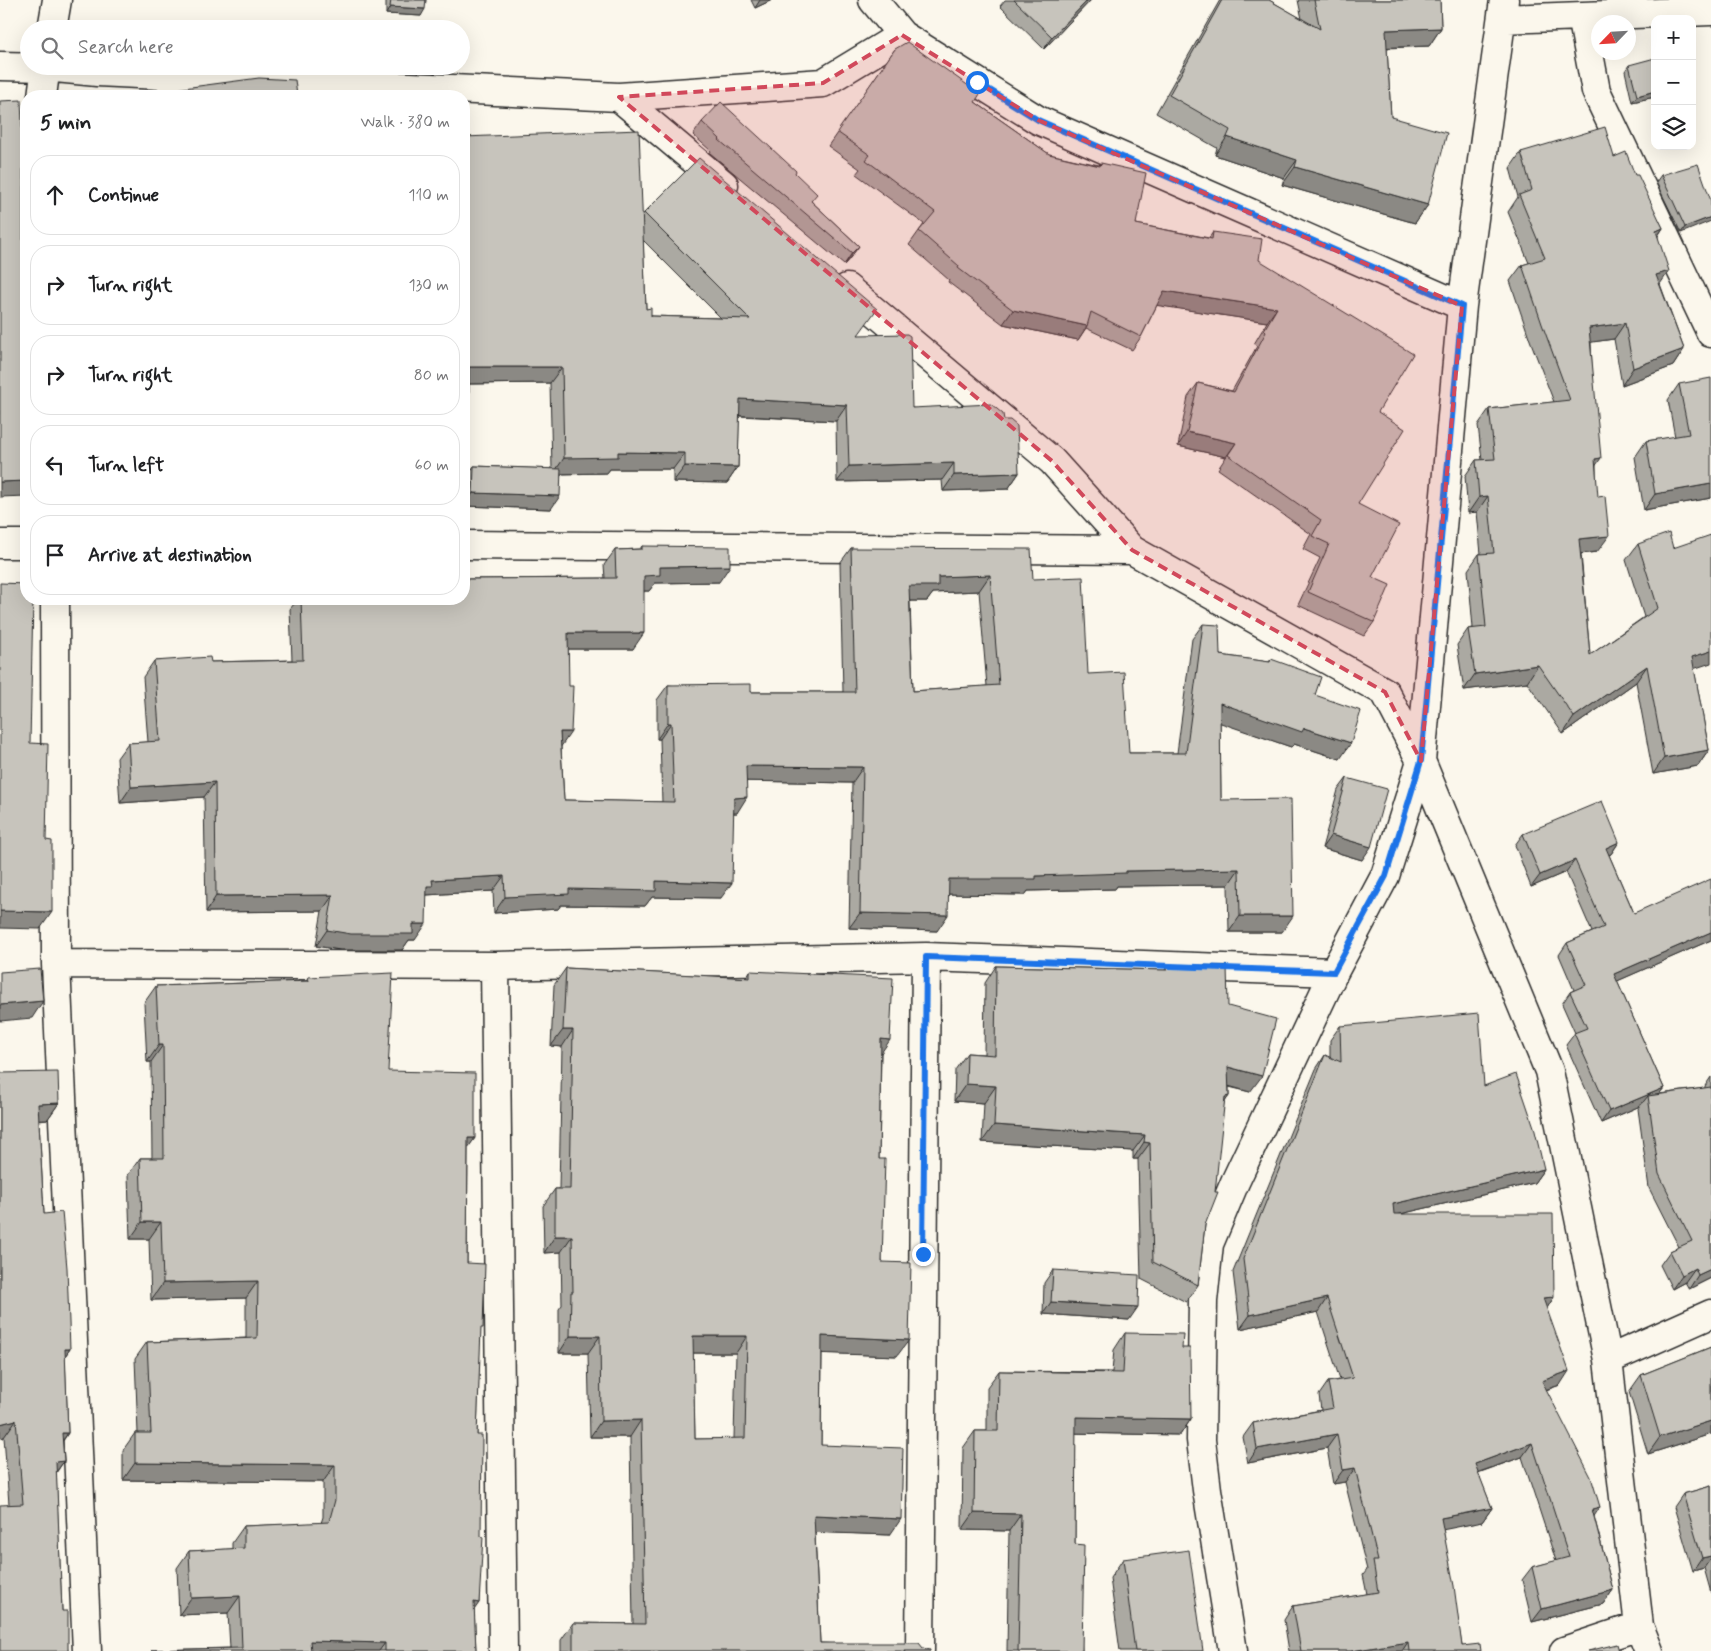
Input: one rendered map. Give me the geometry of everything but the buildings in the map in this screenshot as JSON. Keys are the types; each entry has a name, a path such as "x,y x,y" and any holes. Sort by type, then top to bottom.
{"street":[{"path":"54,20 57,0"},
{"path":"873,0 902,35 1038,120 1462,306"},
{"path":"1233,1651 1207,1490 1201,1440 1203,1301 1209,1244 1235,1182 1334,972 1386,876 1421,761 1462,306 1503,10 1582,16 1711,11"},
{"path":"1582,16 1596,91 1711,334"},
{"path":"160,75 619,97 824,83 902,35"},
{"path":"0,66 20,66"},
{"path":"43,90 45,75"},
{"path":"619,97 742,200"},
{"path":"825,270 1052,461 1132,550 1385,692 1421,761 1549,1071 1608,1360 1644,1639 1564,1651"},
{"path":"0,544 20,544"},
{"path":"470,545 1132,550"},
{"path":"55,605 56,964 87,1651"},
{"path":"56,964 495,966 926,957 1334,972"},
{"path":"920,1651 926,957"},
{"path":"495,966 503,1651"},
{"path":"1608,1360 1711,1314"}],"highlighted area":[{"path":"902,35 1038,120 1462,306 1421,761 1385,692 1132,550 1052,461 619,97 823,83"}],"route":[{"path":"923,1254 926,957 1334,972 1386,876 1421,761 1462,306 1038,120 977,82"}]}
